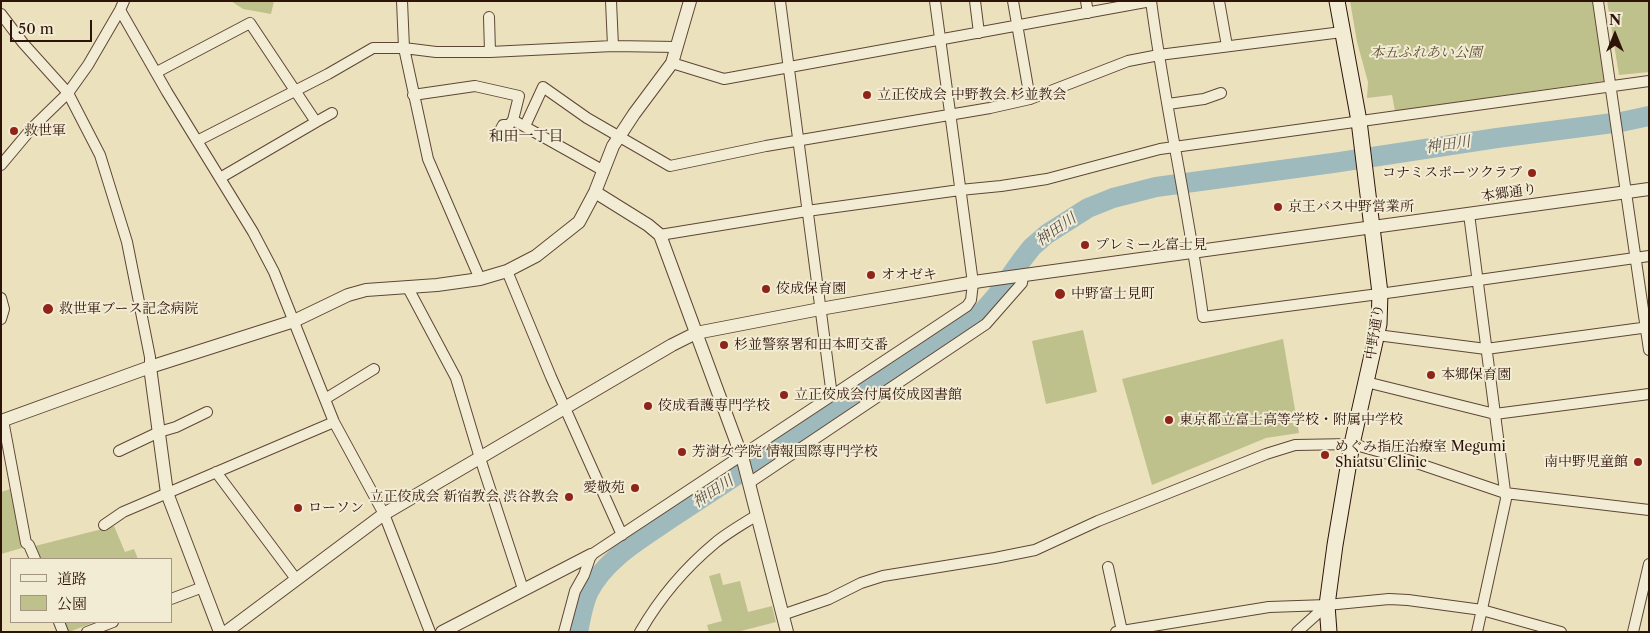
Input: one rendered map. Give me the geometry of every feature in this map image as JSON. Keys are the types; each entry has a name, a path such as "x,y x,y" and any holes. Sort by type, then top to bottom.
{"main road":[{"name":"中野通り","path":"1329,632 1327,605 1335,545 1352,444 1377,335 1380,311 1380,294 1363,149 1337,1"}],"street":[{"path":"402,1 404,48 428,159 480,279"},
{"path":"611,1 613,46"},
{"path":"35,558 29,545 26,543 2,420 150,367 294,321 348,295 366,290 408,288 480,279 507,271 536,256 578,222 595,192 614,146 634,114 672,63 690,1"},
{"path":"780,1 806,211 832,396"},
{"path":"442,632 591,555 742,458 967,306 973,293 973,283 935,1"},
{"path":"974,1 979,33"},
{"path":"1013,1 1030,100"},
{"path":"1086,1 1088,13"},
{"path":"672,63 724,80 1152,1 1159,55 1194,251 1203,317 1649,256"},
{"path":"1219,1 1227,46"},
{"path":"1598,1 1649,350"},
{"path":"122,6 157,72 254,232 274,272 334,422 384,514 430,632"},
{"path":"1,165 32,128 68,93 88,65 122,6"},
{"path":"1,14 23,43 68,93 100,155 127,242 150,357 168,493 220,632"},
{"path":"489,18 490,52"},
{"path":"157,72 250,23 316,122"},
{"path":"525,126 543,87 587,118 670,166 798,140 1030,100 1128,61 1159,55 1342,32"},
{"path":"197,140 296,90 373,48 404,48 436,52 490,52 613,46 676,47"},
{"path":"660,235 806,211 1047,179 1160,149 1649,81"},
{"path":"413,95 475,86 519,96 513,120 509,125 503,125 497,136"},
{"path":"1168,104 1204,99 1221,93"},
{"path":"220,178 332,113"},
{"path":"513,120 604,171"},
{"name":"本郷通り","path":"226,632 384,514 672,345 696,333 820,309 994,279 1649,189"},
{"path":"595,192 648,224 660,235 742,458 786,632"},
{"path":"1469,214 1506,499 1478,632"},
{"path":"507,271 622,535"},
{"path":"748,482 986,324 1022,283 1022,275"},
{"path":"408,288 456,378 523,589"},
{"path":"1,298 2,313"},
{"path":"1377,335 1486,349 1647,328"},
{"path":"325,399 374,370"},
{"path":"1366,382 1495,414 1649,394"},
{"path":"119,451 207,412"},
{"path":"104,525 124,512 334,422"},
{"path":"782,615 829,599 861,583 883,576 1035,550 1098,521 1266,454 1295,445 1352,444 1399,457 1505,493 1649,510"},
{"path":"216,472 296,579"},
{"path":"640,632 651,611 715,542 757,516"},
{"path":"564,632 575,591 584,575 591,555"},
{"path":"1633,632 1649,564"},
{"path":"1108,567 1119,631 1269,607 1327,605 1390,599 1482,610 1561,632"},
{"path":"172,599 204,587"},
{"path":"1297,632 1327,605"},
{"path":"87,632 110,623"}],"green space":[{"path":"231,1 274,1 271,14 243,9"},
{"name":"本五ふれあい公園","path":"1350,1 1593,1 1604,81 1395,111 1392,95 1367,98 1368,82 1357,42"},
{"path":"1607,1 1649,1 1649,72 1619,75"},
{"path":"1083,330 1097,392 1046,404 1032,341"},
{"path":"1283,339 1299,433 1266,438 1152,485 1122,379"},
{"path":"10,489 22,548 1,554 1,492"},
{"path":"114,526 125,552 134,549 138,558 40,558 35,546"},
{"path":"720,573 723,585 740,581 748,612 772,606 776,622 737,632 709,632 707,625 722,621 709,576"},
{"path":"63,623 92,623 69,632"}],"waterway":[{"name":"神田川","path":"578,632 589,591 604,569 614,560 667,521 961,328 983,311 1032,247 1047,234 1088,208 1113,198 1156,187 1621,122 1649,116"}],"place":[{"name":"立正佼成会 中野教会 杉並教会","path":"867,95"},
{"name":"救世軍","path":"14,131"},
{"name":"コナミスポーツクラブ","path":"1532,173"},
{"name":"京王バス中野営業所","path":"1278,207"},
{"name":"プレミール富士見","path":"1085,245"},
{"name":"オオゼキ","path":"871,275"},
{"name":"佼成保育園","path":"766,289"},
{"name":"中野富士見町","path":"1060,294"},
{"name":"救世軍ブース記念病院","path":"48,309"},
{"name":"杉並警察署和田本町交番","path":"724,345"},
{"name":"本郷保育園","path":"1431,375"},
{"name":"立正佼成会付属佼成図書館","path":"784,395"},
{"name":"佼成看護専門学校","path":"648,406"},
{"name":"東京都立富士高等学校・附属中学校","path":"1169,420"},
{"name":"芳澍女学院 情報国際専門学校","path":"682,452"},
{"name":"めぐみ指圧治療室 Megumi Shiatsu Clinic","path":"1325,455"},
{"name":"南中野児童館","path":"1638,462"},
{"name":"愛敬苑","path":"635,488"},
{"name":"立正佼成会 新宿教会 渋谷教会","path":"569,497"},
{"name":"ローソン","path":"298,508"}],"district":[{"name":"和田一丁目","path":"526,137"}]}
